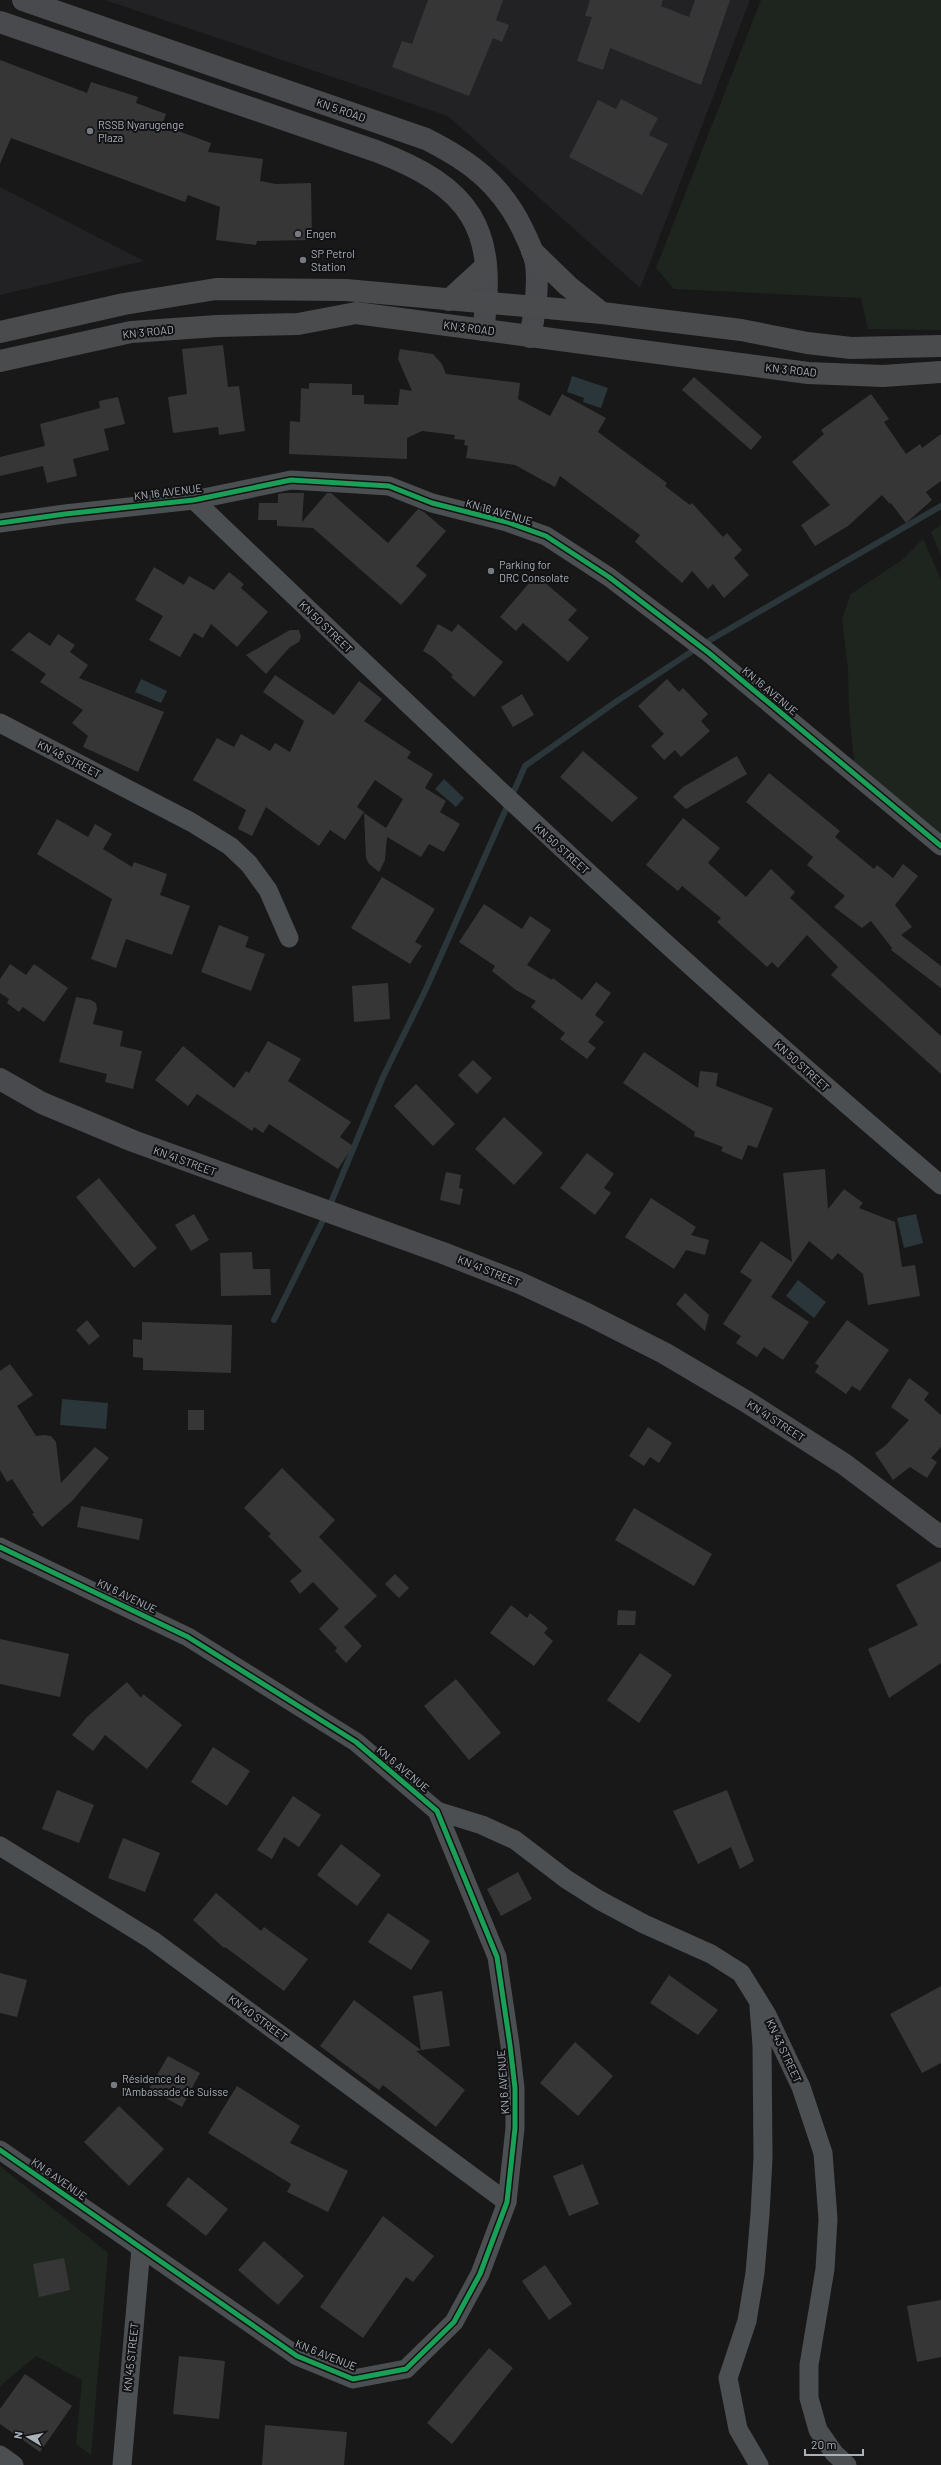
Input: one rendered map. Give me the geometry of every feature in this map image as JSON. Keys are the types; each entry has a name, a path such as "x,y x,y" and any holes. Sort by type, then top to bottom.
{"highway":[{"path":"532,251 568,286 602,313"},
{"path":"448,300 486,266"},
{"path":"0,332 124,304 216,289 346,290 602,313 742,330 807,343 851,348 941,346"},
{"name":"KN 3 ROAD","path":"0,361 131,332 217,326 298,324 356,313 808,373 883,376 941,372"}],"main road":[{"name":"KN 5 ROAD","path":"23,0 426,139 459,156 498,189 514,212 532,251 536,265 536,308 530,337"},
{"path":"0,22 406,162 439,182 457,198 473,217 482,239 486,266 486,303 482,330"},
{"name":"KN 41 STREET","path":"0,1079 42,1103 133,1141 443,1253 520,1283 587,1314 664,1353 747,1402 844,1464 941,1537"}],"street":[{"name":"KN 16 AVENUE","path":"0,523 65,514 194,500 291,480 389,486 432,504 508,522 546,536 609,577 709,653 941,846"},
{"name":"KN 50 STREET","path":"194,500 551,839 831,1092 941,1185"},
{"name":"KN 48 STREET","path":"0,723 191,822 230,846 249,864 268,890 289,938"},
{"name":"KN 6 AVENUE","path":"0,1547 188,1637 356,1742 437,1811 497,1957 515,2088 515,2128 507,2202 480,2274 454,2322 406,2369 353,2379 297,2356 0,2150"},
{"name":"KN 6 AVENUE","path":"0,1556 25,1559"},
{"name":"KN 43 STREET","path":"437,1811 482,1825 515,1840 566,1879 599,1900 644,1924 711,1954 740,1973 759,1993 801,2087 823,2153 827,2190 825,2269 809,2365 809,2398 818,2430 834,2453 847,2465"},
{"name":"KN 40 STREET","path":"0,1846 152,1940 507,2202"},
{"path":"759,1993 762,2045 763,2158 760,2214 755,2273 747,2321 728,2378 738,2429 759,2465"},
{"name":"KN 45 STREET","path":"122,2465 141,2248"},
{"path":"0,2455 14,2465"}],"shaded area":[{"path":"105,0 750,0 640,288 448,116"},
{"path":"761,0 941,0 941,330 868,329 861,298 674,289 656,268"},
{"path":"0,187 144,261 0,295"},
{"path":"572,376 608,388 601,408 583,402 584,398 567,392"},
{"path":"941,525 941,556 931,532"},
{"path":"923,539 941,580 941,836 855,769 849,712 848,669 842,619 851,594 902,560"},
{"path":"141,679 167,691 161,703 135,692"},
{"path":"444,779 464,798 456,807 435,789"},
{"path":"916,1214 923,1243 904,1248 897,1218"},
{"path":"798,1280 826,1302 814,1318 786,1296"},
{"path":"62,1399 108,1403 106,1429 60,1425"},
{"path":"0,2166 108,2253 91,2455 76,2444 82,2380 36,2356 0,2386"}],"building":[{"path":"428,0 503,0 496,20 509,25 502,42 493,38 469,96 392,67 402,41 412,44"},
{"path":"590,0 663,0 661,6 689,17 695,0 730,0 701,85 610,48 603,70 577,61 592,17 585,16"},
{"name":"RSSB Nyarugenge Plaza","path":"0,60 87,93 91,82 138,97 136,103 166,114 162,125 211,143 208,152 263,159 260,181 276,184 311,183 312,240 257,241 256,245 216,240 220,207 188,195 185,202 11,138 0,164"},
{"path":"621,99 658,118 649,135 668,144 642,195 569,157 598,100 616,109"},
{"path":"223,345 228,387 239,386 245,431 219,435 218,427 173,433 168,397 187,394 182,349"},
{"path":"400,349 433,354 442,364 446,374 520,383 518,399 550,416 562,394 606,418 598,432 667,483 665,486 690,505 692,503 723,537 727,533 742,550 734,558 749,575 724,598 713,584 708,589 692,571 682,583 635,542 640,535 560,476 555,487 515,465 466,458 468,446 464,445 465,440 454,439 455,435 422,431 407,438 407,459 289,454 290,421 300,422 301,388 309,389 309,383 352,384 352,395 364,395 364,404 398,405 400,389 412,391 398,359"},
{"path":"694,377 762,437 751,450 682,390"},
{"path":"871,394 889,419 884,422 906,454 920,444 922,448 941,434 941,481 926,492 932,500 906,523 891,503 890,504 882,495 848,526 815,546 801,525 830,505 792,462 824,434 821,430"},
{"path":"118,397 125,424 104,429 109,450 73,459 77,476 47,483 43,466 0,476 0,457 45,446 40,424 100,408 99,401"},
{"path":"304,493 302,522 327,493 331,493 388,543 418,509 424,512 446,531 416,566 427,575 401,605 313,528 277,526 277,520 258,520 259,503 278,503 278,494"},
{"path":"154,567 184,585 189,576 214,590 229,572 244,584 241,588 268,612 237,647 211,624 203,638 194,633 180,657 149,640 163,616 135,600"},
{"path":"536,575 577,610 568,620 589,638 568,662 523,623 516,631 500,617"},
{"path":"438,624 452,632 458,624 503,662 474,697 451,677 453,675 433,657 423,651"},
{"path":"290,630 299,630 301,637 299,642 290,647 266,674 246,655"},
{"path":"29,632 50,646 58,634 75,645 70,652 88,665 79,678 164,712 138,772 83,747 88,736 72,723 83,710 40,682 46,674 11,650"},
{"path":"275,675 334,715 359,681 382,699 364,721 411,752 407,758 433,774 425,788 446,801 440,812 460,824 444,852 429,844 421,857 387,837 385,860 379,872 369,864 366,858 364,813 386,828 403,799 375,780 357,807 364,812 345,840 330,830 319,846 266,807 252,836 238,829 246,810 193,780 217,738 234,747 241,734 270,751 275,743 290,752 304,721 263,692"},
{"path":"667,679 679,692 683,688 708,714 701,721 710,731 681,757 675,750 664,760 651,746 664,734 638,706"},
{"path":"522,694 534,715 513,727 501,707"},
{"path":"583,751 638,798 612,822 560,777"},
{"path":"737,756 747,774 686,809 673,797 683,787"},
{"path":"769,773 840,831 835,837 874,869 877,865 893,878 903,864 918,876 895,905 912,927 901,935 941,966 941,988 891,950 892,948 871,921 862,928 834,907 845,896 807,865 813,857 746,802"},
{"path":"683,818 720,848 708,863 746,897 771,869 795,892 790,898 941,1036 941,1074 831,975 838,967 807,935 778,968 772,962 767,967 717,922 721,918 682,886 678,891 646,865"},
{"path":"57,819 88,837 95,824 112,834 103,849 132,867 134,862 167,874 160,895 190,906 172,955 126,939 116,968 91,959 112,899 37,854"},
{"path":"382,877 435,909 415,942 422,946 410,964 351,928"},
{"path":"484,904 522,929 530,916 551,930 527,965 552,980 553,978 582,1000 596,982 611,993 595,1015 604,1022 588,1042 596,1048 587,1059 560,1039 565,1033 531,1007 536,1001 516,990 492,971 495,966 459,942"},
{"path":"219,925 249,937 245,947 265,954 251,991 201,972"},
{"path":"10,964 26,975 34,964 68,988 44,1022 23,1007 19,1012 7,1003 9,999 0,993 0,979"},
{"path":"388,983 390,1019 354,1022 352,986"},
{"path":"76,997 91,1000 96,1003 97,1009 93,1024 123,1031 120,1046 142,1051 133,1089 105,1082 107,1074 59,1062"},
{"path":"268,1041 301,1059 288,1081 351,1122 340,1137 353,1146 338,1169 269,1124 263,1133 254,1127 252,1131 197,1094 188,1106 155,1080 183,1046 234,1088 246,1071 249,1073"},
{"path":"644,1052 698,1088 700,1071 718,1073 716,1086 773,1108 757,1148 748,1145 742,1160 721,1151 723,1147 694,1136 695,1132 623,1083"},
{"path":"473,1060 492,1078 477,1094 458,1075"},
{"path":"416,1084 455,1124 433,1146 394,1106"},
{"path":"504,1117 543,1153 514,1185 475,1149"},
{"path":"587,1153 614,1174 604,1188 611,1193 595,1215 560,1188"},
{"path":"825,1169 828,1209 844,1189 863,1203 859,1208 895,1222 902,1267 915,1265 920,1296 868,1305 863,1274 838,1253 832,1260 809,1241 771,1297 809,1322 783,1360 764,1347 757,1357 736,1343 741,1336 723,1324 752,1280 740,1272 761,1241 792,1262 783,1173"},
{"path":"446,1172 461,1175 459,1188 463,1189 460,1205 440,1200"},
{"path":"99,1178 157,1248 134,1268 76,1197"},
{"path":"651,1198 696,1227 691,1235 709,1240 705,1255 686,1250 674,1269 625,1237"},
{"path":"194,1214 209,1240 191,1251 175,1225"},
{"path":"252,1252 253,1269 270,1269 271,1295 221,1296 220,1253"},
{"path":"685,1293 709,1315 705,1331 676,1304"},
{"path":"87,1320 100,1336 89,1345 76,1330"},
{"path":"847,1320 889,1350 860,1391 852,1386 846,1394 815,1372 819,1366 815,1363"},
{"path":"142,1322 232,1325 231,1373 143,1370 143,1358 133,1357 133,1339 142,1340"},
{"path":"10,1364 33,1395 17,1406 36,1436 51,1436 56,1442 61,1483 95,1447 109,1458 72,1501 42,1527 32,1514 34,1513 12,1479 7,1482 0,1470 0,1371"},
{"path":"909,1378 929,1393 924,1400 941,1415 941,1447 931,1458 937,1462 927,1478 910,1467 893,1480 875,1453 885,1446 909,1420 891,1407"},
{"path":"188,1410 204,1410 204,1430 188,1430"},
{"path":"648,1427 672,1443 659,1463 650,1457 644,1466 629,1456"},
{"path":"282,1468 335,1520 319,1537 377,1596 344,1627 362,1646 346,1663 335,1651 337,1648 319,1629 339,1609 313,1582 300,1594 290,1581 302,1571 268,1536 271,1534 244,1508"},
{"path":"81,1506 143,1519 139,1540 77,1527"},
{"path":"634,1508 712,1554 694,1586 615,1540"},
{"path":"941,1561 941,1663 889,1698 868,1649 918,1625 896,1585"},
{"path":"395,1574 409,1588 399,1598 385,1584"},
{"path":"511,1605 527,1618 530,1613 548,1628 544,1633 553,1641 534,1666 490,1633"},
{"path":"618,1610 636,1611 635,1625 617,1625"},
{"path":"0,1639 69,1654 60,1697 0,1684"},
{"path":"640,1653 672,1675 639,1723 607,1700"},
{"path":"456,1679 501,1733 469,1760 424,1706"},
{"path":"127,1682 141,1698 143,1694 182,1725 147,1769 105,1735 93,1751 72,1735 87,1717"},
{"path":"213,1747 250,1771 227,1806 191,1782"},
{"path":"57,1790 94,1805 79,1843 42,1829"},
{"path":"727,1790 754,1861 740,1869 731,1847 698,1864 673,1811"},
{"path":"293,1796 321,1815 299,1847 284,1837 272,1859 257,1850"},
{"path":"123,1838 160,1853 145,1892 108,1878"},
{"path":"341,1844 381,1875 357,1906 317,1875"},
{"path":"518,1872 532,1899 501,1916 487,1889"},
{"path":"216,1893 261,1931 264,1927 308,1959 284,1991 225,1947 224,1948 193,1920"},
{"path":"388,1913 430,1941 411,1970 368,1942"},
{"path":"0,1973 27,1980 17,2017 0,2013"},
{"path":"669,1975 718,2010 698,2035 650,2003"},
{"path":"941,1986 941,2063 922,2073 890,2014"},
{"path":"442,1991 450,2046 421,2050 413,1996"},
{"path":"354,2000 421,2050 416,2051 465,2090 436,2127 383,2085 379,2090 320,2046"},
{"path":"575,2042 613,2076 578,2116 540,2083"},
{"path":"168,2056 200,2073 182,2107 149,2089"},
{"path":"237,2086 300,2126 290,2143 348,2171 328,2212 287,2192 291,2184 208,2133"},
{"path":"119,2106 164,2149 129,2186 84,2142"},
{"path":"583,2164 599,2204 569,2216 553,2176"},
{"path":"188,2177 228,2209 206,2236 166,2205"},
{"path":"383,2216 434,2256 413,2282 406,2277 363,2338 320,2307"},
{"path":"264,2241 304,2276 278,2305 238,2270"},
{"path":"64,2258 70,2290 39,2297 33,2264"},
{"path":"545,2265 572,2304 549,2320 522,2281"},
{"path":"941,2300 941,2357 917,2362 907,2306"},
{"path":"489,2348 513,2368 452,2444 427,2423"},
{"path":"179,2356 225,2361 219,2419 173,2414"},
{"path":"25,2374 72,2406 40,2452 0,2424 0,2409"},
{"path":"265,2425 347,2432 344,2465 262,2465"}],"waterway":[{"path":"274,1320 327,1212 383,1077 426,989 525,766 617,701 700,646 941,506"}],"cycle path":[{"path":"0,523 65,514 194,500 291,480 389,486 432,503 507,522 546,536 609,577 709,653 941,846"},
{"path":"0,1547 188,1637 356,1742 437,1811 497,1957 515,2088 515,2128 507,2202 480,2274 454,2322 406,2369 353,2379 297,2356 0,2150"}],"place":[{"name":"RSSB Nyarugenge Plaza","path":"90,131"},
{"name":"Engen","path":"298,234"},
{"name":"SP Petrol Station","path":"303,260"},
{"name":"Parking for DRC Consolate","path":"491,571"},
{"name":"Résidence de l'Ambassade de Suisse","path":"114,2085"}]}
